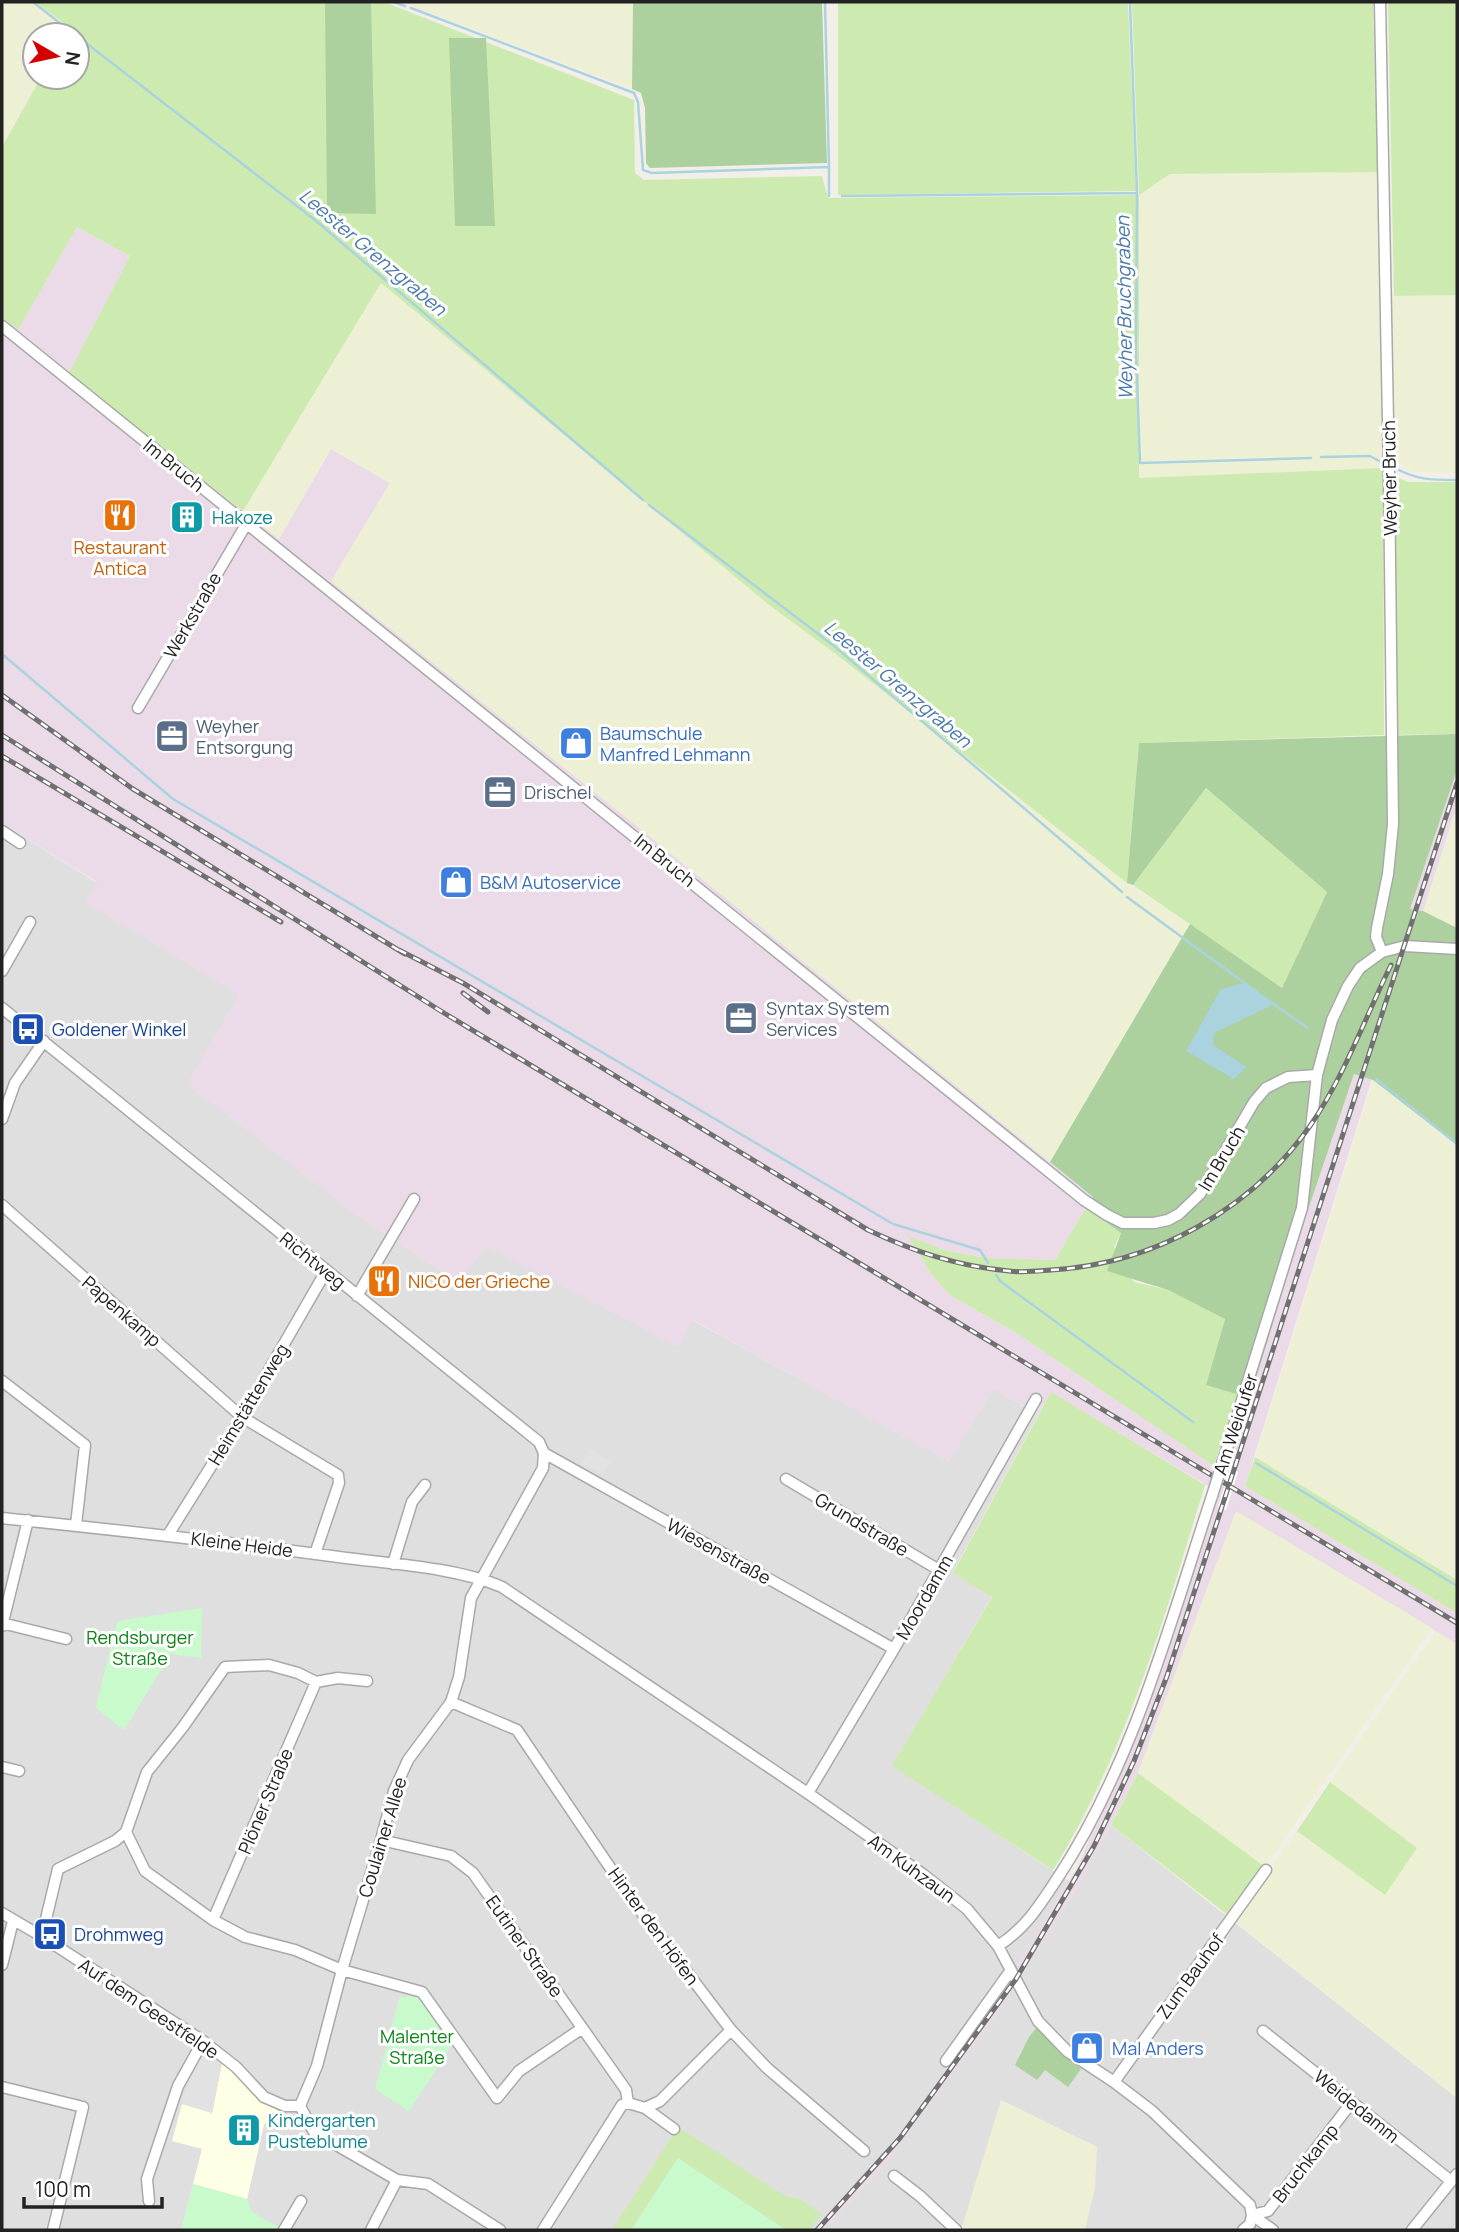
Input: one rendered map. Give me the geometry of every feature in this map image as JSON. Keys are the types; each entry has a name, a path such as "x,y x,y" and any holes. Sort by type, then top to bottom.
{"street":[{"name":"Weyher Bruch","path":"1380,2 1393,824 1388,874 1376,937 1382,952"},
{"name":"Im Bruch","path":"2,326 1084,1200 1107,1215 1123,1223 1141,1224 1168,1220 1179,1214 1200,1194 1254,1101 1266,1088 1288,1077 1317,1075"},
{"name":"Werkstraße","path":"138,708 247,523"},
{"path":"2,831 20,843"},
{"path":"2,971 30,922"},
{"path":"1382,952 1405,946 1457,949"},
{"name":"Am Weidufer","path":"998,1946 1018,1933 1073,1855 1109,1785 1157,1663 1302,1208 1317,1075 1332,1020 1360,968 1382,952"},
{"name":"Richtweg","path":"2,1008 539,1442 544,1453"},
{"path":"2,1119 15,1083 44,1041"},
{"path":"357,1296 414,1199"},
{"name":"Papenkamp","path":"2,1205 242,1417 338,1475 339,1483 315,1554"},
{"name":"Heimstättenweg","path":"168,1535 242,1417 326,1271"},
{"path":"2,1381 85,1445 76,1525"},
{"name":"Moordamm","path":"808,1793 894,1649 1036,1399"},
{"path":"481,1578 543,1468 544,1453"},
{"name":"Wiesenstraße","path":"544,1453 894,1649"},
{"name":"Grundstraße","path":"786,1479 939,1570"},
{"path":"393,1564 412,1502 425,1485"},
{"name":"Kleine Heide","path":"2,1518 168,1535 481,1578"},
{"path":"27,1520 2,1624 66,1639"},
{"name":"Coulainer Allee","path":"300,2106 317,2066 392,1796 401,1773 452,1702 459,1677 471,1598 481,1578"},
{"name":"Am Kuhzaun","path":"481,1578 502,1587 517,1600 808,1793 967,1909 998,1946 1038,2021 1067,2051 1114,2081 1152,2111 1250,2205 1252,2215 1273,2230"},
{"path":"46,1919 58,1869 115,1841 125,1832 147,1772 225,1667 269,1665 298,1673 316,1682 338,1678 367,1681"},
{"name":"Plöner Straße","path":"213,1920 316,1682"},
{"name":"Hinter den Höfen","path":"452,1702 517,1730 630,1897 731,2030 767,2068 864,2151"},
{"path":"2,1768 19,1771"},
{"path":"125,1832 145,1871 213,1920 245,1937 295,1950 342,1970 422,1993 497,2098 519,2071 582,2028"},
{"name":"Eutiner Straße","path":"381,1840 451,1856 473,1873 626,2090 628,2103"},
{"name":"Zum Bauhof","path":"1114,2081 1266,1870"},
{"name":"Auf dem Geestfelde","path":"2,1913 203,2040 236,2067 264,2096 285,2106 300,2106"},
{"path":"2,1965 13,1921"},
{"path":"946,2061 1011,1970"},
{"path":"645,2108 660,2101 731,2030"},
{"name":"Weidedamm","path":"1263,2031 1352,2102 1454,2177"},
{"path":"149,2201 147,2179 178,2086 203,2040"},
{"path":"2,2088 83,2107 53,2230"},
{"name":"Bruchkamp","path":"1252,2215 1268,2211 1352,2102"},
{"path":"543,2230 622,2105 628,2103 645,2108 674,2129"},
{"path":"300,2106 314,2132 397,2180 428,2184 500,2230"},
{"path":"894,2176 956,2230"},
{"path":"1412,2230 1454,2177"},
{"path":"371,2230 397,2180"},
{"path":"284,2230 301,2201"},
{"path":"1243,2230 1250,2224 1252,2215"}],"shaded area":[{"path":"2,2 35,2 60,21 21,21 21,91 33,91 2,147"},
{"path":"401,2 633,2 632,89"},
{"path":"1378,172 1380,301 1394,296 1457,295 1457,473 1413,472 1394,460 1383,469 1384,735 1139,478 1139,195 1170,174"},
{"path":"77,227 130,256 69,375 279,539 331,449 390,483 332,582 1093,1197 1055,1260 988,1258 944,1250 909,1237 916,1249 967,1262 1013,1268 1082,1264 1173,1237 1233,1199 1295,1140 1319,1106 1336,1075 1358,1023 1396,950 1457,770 1457,806 1245,1486 1457,1613 1457,1644 1236,1512 1138,1773 1078,1887 996,2016 888,2161 824,2230 813,2230 882,2156 922,2104 998,1995 1078,1866 1159,1675 1220,1493 1051,1393 1038,1415 993,1388 949,1462 693,1320 679,1347 486,1246 458,1282 359,1217 187,1084 239,994 86,903 97,882 2,823 2,317 18,329","holes":["1377,1006 1306,1216 1227,1474 1015,1332 951,1296 924,1261 967,1271 1014,1276 1082,1271 1143,1257 1178,1245 1241,1207 1295,1153 1325,1109"]},
{"path":"381,283 769,605 837,655 1127,883 1190,924 1050,1162 331,581 390,483 331,449 279,539 243,511"},
{"path":"1457,806 1457,928 1423,911"},
{"path":"2,823 97,883 87,903 240,994 188,1084 458,1282 486,1245 678,1346 692,1320 949,1461 993,1388 1038,1415 953,1572 992,1596 893,1766 1077,1886 1111,1825 1457,2098 1457,2230 2,2230"},
{"path":"1373,1080 1457,1145 1457,1580 1255,1457"},
{"path":"590,1449 611,1461 603,1475 582,1463"},
{"path":"1236,1511 1432,1628 1265,1867 1138,1773"},
{"path":"1436,1631 1457,1644 1457,2098 1233,1920 1297,1831 1385,1895 1417,1848 1330,1782"},
{"path":"209,2051 222,2063 212,2113 182,2104 197,2059"},
{"path":"222,2063 280,2107 264,2125 247,2199 193,2184 202,2149 172,2141 182,2104 212,2113"},
{"path":"1001,2100 1097,2147 1095,2188 1085,2230 961,2230"}],"green space":[{"path":"35,2 384,2 634,100 635,173 644,180 822,176 828,198 1139,195 1139,478 1383,468 1384,735 1139,743 1127,883 837,655 769,605 381,283 243,511 68,375 130,256 77,227 18,330 2,317 2,147 33,91 91,91 91,21 61,21"},
{"path":"325,2 371,2 376,214 327,213"},
{"path":"633,2 822,2 827,163 650,168 646,163 645,108 641,93 632,89"},
{"path":"838,2 1128,2 1136,191 838,195"},
{"path":"1132,2 1373,2 1378,172 1170,174 1139,195"},
{"path":"1388,2 1457,2 1457,295 1394,296"},
{"path":"449,38 486,38 495,226 455,226"},
{"path":"1396,477 1408,482 1457,482 1457,734 1391,735"},
{"path":"1457,734 1457,770 1410,909 1423,911 1457,928 1457,1145 1373,1080 1354,1074 1306,1216 1250,1398 1206,1385 1225,1319 1168,1290 1107,1271 1121,1233 1086,1208 1093,1197 1050,1162 1190,924 1282,988 1327,892 1206,788 1133,885 1127,883 1139,743"},
{"path":"1206,788 1327,892 1282,988 1133,885"},
{"path":"1086,1208 1121,1233 1114,1247 1134,1282 1168,1290 1225,1319 1206,1385 1237,1394 1214,1466 1015,1332 951,1296 932,1275 908,1236 944,1250 987,1258 1055,1260"},
{"path":"1051,1392 1205,1485 1159,1633 1123,1731 1079,1825 1053,1870 892,1766 992,1597 953,1573"},
{"path":"1255,1457 1457,1580 1457,1613 1245,1486"},
{"name":"Rendsburger Straße","path":"202,1608 201,1658 171,1654 124,1730 96,1708 117,1621"},
{"path":"1138,1773 1265,1867 1229,1916 1111,1825"},
{"path":"1330,1782 1417,1848 1385,1895 1297,1831"},
{"name":"Malenter Straße","path":"408,1993 418,1996 453,2044 409,2111 375,2089 400,1996 406,1998"},
{"path":"1037,2027 1081,2069 1068,2087 1045,2070 1037,2080 1015,2065"},
{"path":"678,2127 785,2196 800,2199 822,2214 809,2230 786,2230 678,2158 631,2230 612,2230"},
{"path":"678,2158 786,2230 631,2230"},
{"path":"193,2184 247,2199 252,2212 280,2228 181,2230"}],"water":[{"path":"1245,983 1274,1004 1214,1033 1213,1045 1246,1067 1234,1079 1186,1051 1221,989"}],"pier":[{"path":"1230,1468 1238,1472 1226,1510 1218,1507"}],"waterway":[{"name":"Leester Grenzgraben","path":"33,2 57,21"},
{"path":"394,2 405,6"},
{"name":"Weyher Bruchgraben","path":"825,2 829,166"},
{"name":"Weyher Bruchgraben","path":"1130,2 1137,193 1136,353 1140,463 1311,458"},
{"path":"411,8 634,93 638,102 643,170 652,173 829,167 829,196"},
{"name":"Leester Grenzgraben","path":"91,47 315,220 643,500"},
{"name":"Weyher Bruchgraben","path":"842,196 1136,193"},
{"path":"1321,457 1370,456 1381,462"},
{"path":"1393,467 1409,475 1457,480"},
{"name":"Leester Grenzgraben","path":"649,505 834,646 1122,892"},
{"path":"2,654 173,799 893,1224 980,1250 988,1263"},
{"name":"Leester Grenzgraben","path":"1127,897 1257,992"},
{"name":"Leester Grenzgraben","path":"1262,996 1308,1028"},
{"name":"Leester Grenzgraben","path":"1376,1079 1457,1144"},
{"path":"996,1275 1000,1281 1193,1422"},
{"path":"1256,1463 1457,1586"}],"railway":[{"path":"2,695 133,789 405,954"},
{"path":"2,735 444,1013 1457,1623"},
{"path":"2,756 281,922"},
{"path":"817,2230 900,2138 1016,1979 1094,1846 1134,1761 1167,1676 1457,783"},
{"path":"399,950 463,983 868,1230 937,1257 972,1266 1020,1272 1089,1266 1127,1257 1163,1244 1229,1207 1259,1183 1286,1156 1322,1107 1344,1068 1391,965"},
{"path":"463,993 488,1012"}],"place":[{"name":"Restaurant Antica","path":"120,515"},
{"name":"Hakoze","path":"187,517"},
{"name":"Weyher Entsorgung","path":"172,736"},
{"name":"Baumschule Manfred Lehmann","path":"576,743"},
{"name":"Drischel","path":"500,792"},
{"name":"B&M Autoservice","path":"456,882"},
{"name":"Syntax System Services","path":"741,1018"},
{"name":"Goldener Winkel","path":"28,1029"},
{"name":"NICO der Grieche","path":"384,1281"},
{"name":"Drohmweg","path":"50,1934"},
{"name":"Mal Anders","path":"1087,2048"},
{"name":"Kindergarten Pusteblume","path":"244,2130"}]}
